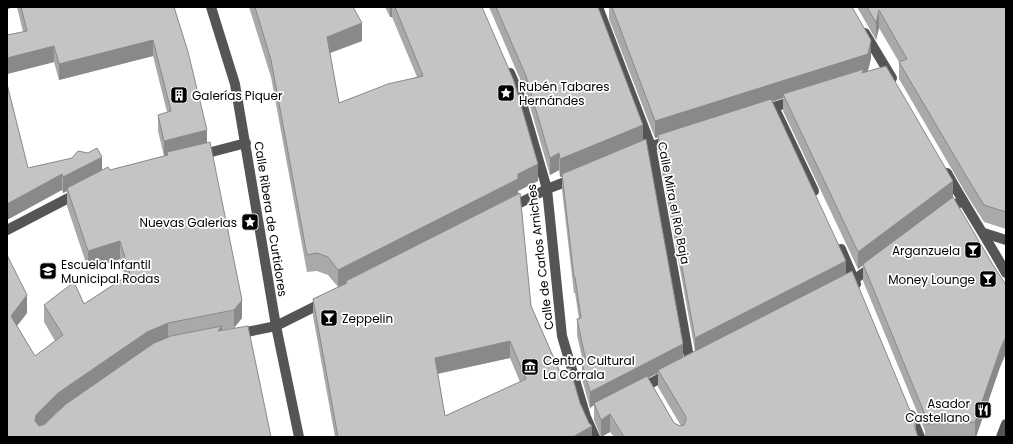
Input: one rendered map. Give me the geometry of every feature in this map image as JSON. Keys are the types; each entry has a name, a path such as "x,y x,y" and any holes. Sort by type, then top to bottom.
{"street":[{"name":"Calle Ribera de Curtidores","path":"211,7 235,84 276,326 299,437"},
{"name":"Calle Mira el Río Baja","path":"602,12 651,146 687,365 651,388 628,395"},
{"path":"860,25 885,74 896,86"},
{"name":"Calle de Carlos Arniches","path":"505,62 520,96 547,189 562,336 590,415 595,437"},
{"path":"753,114 805,98"},
{"path":"774,107 818,200"},
{"path":"629,155 680,137"},
{"path":"194,157 246,143"},
{"path":"944,168 962,200 984,233 1006,273"},
{"path":"496,215 547,189 586,173"},
{"path":"7,230 90,187"},
{"path":"937,219 962,200"},
{"path":"984,233 1006,240"},
{"path":"838,243 861,294"},
{"path":"834,290 855,279 880,261"},
{"path":"230,335 276,326 335,296"},
{"path":"908,408 920,437"},
{"path":"1001,437 1006,424"}],"building":[{"path":"21,7 174,7 188,52 207,130 164,141 158,115 171,111 153,40 59,64 54,46 7,58 7,35 27,31"},
{"path":"255,7 353,7 362,23 327,37 339,103 388,84 423,76 395,7 482,7 514,81 538,164 518,174 518,179 338,270 328,257 317,253 307,255 271,60"},
{"path":"496,7 598,7 643,125 560,159 559,153 550,158 526,76"},
{"path":"612,7 852,7 871,40 868,54 655,121"},
{"path":"867,7 1006,7 1006,212 984,205 899,62 907,59 879,10 876,23"},
{"path":"886,66 953,181 858,252 783,94 864,69 862,73"},
{"path":"7,84 28,168 72,158 78,151 88,153 97,148 102,157 63,177 62,174 7,204"},
{"path":"771,99 846,261 695,338 658,135"},
{"path":"646,139 683,344 590,392 582,363 586,361 577,319 581,318 574,277 562,174"},
{"path":"210,142 242,300 234,310 168,323 147,332 58,393 36,415 35,421 39,426 45,424 66,404 154,343 171,336 222,326 218,331 248,326 271,437 7,437 7,255 27,295 11,316 35,356 63,335 44,305 74,282 84,304 130,274 120,241 88,251 67,188 108,167 110,170 168,155 167,152"},
{"path":"520,193 531,306 560,372 570,368 580,403 589,423 592,426 573,437 338,437 313,299 347,283 346,281","holes":["510,341 526,379 445,416 435,358"]},
{"path":"953,197 1006,285 1006,336 975,422 925,424 926,417 863,264"},
{"path":"852,271 916,425 914,425 918,437 624,437 610,414 601,420 594,403 647,376 674,423 680,426 684,425 686,417 658,370"}],"place":[{"name":"Rubén Tabares Hernándes","path":"506,93"},
{"name":"Galerías Piquer","path":"179,95"},
{"name":"Nuevas Galerias","path":"250,222"},
{"name":"Arganzuela","path":"973,250"},
{"name":"Escuela Infantil Municipal Rodas","path":"48,271"},
{"name":"Money Lounge","path":"988,279"},
{"name":"Zeppelin","path":"329,318"},
{"name":"Centro Cultural La Corrala","path":"530,367"},
{"name":"Asador Castellano","path":"983,410"}]}
